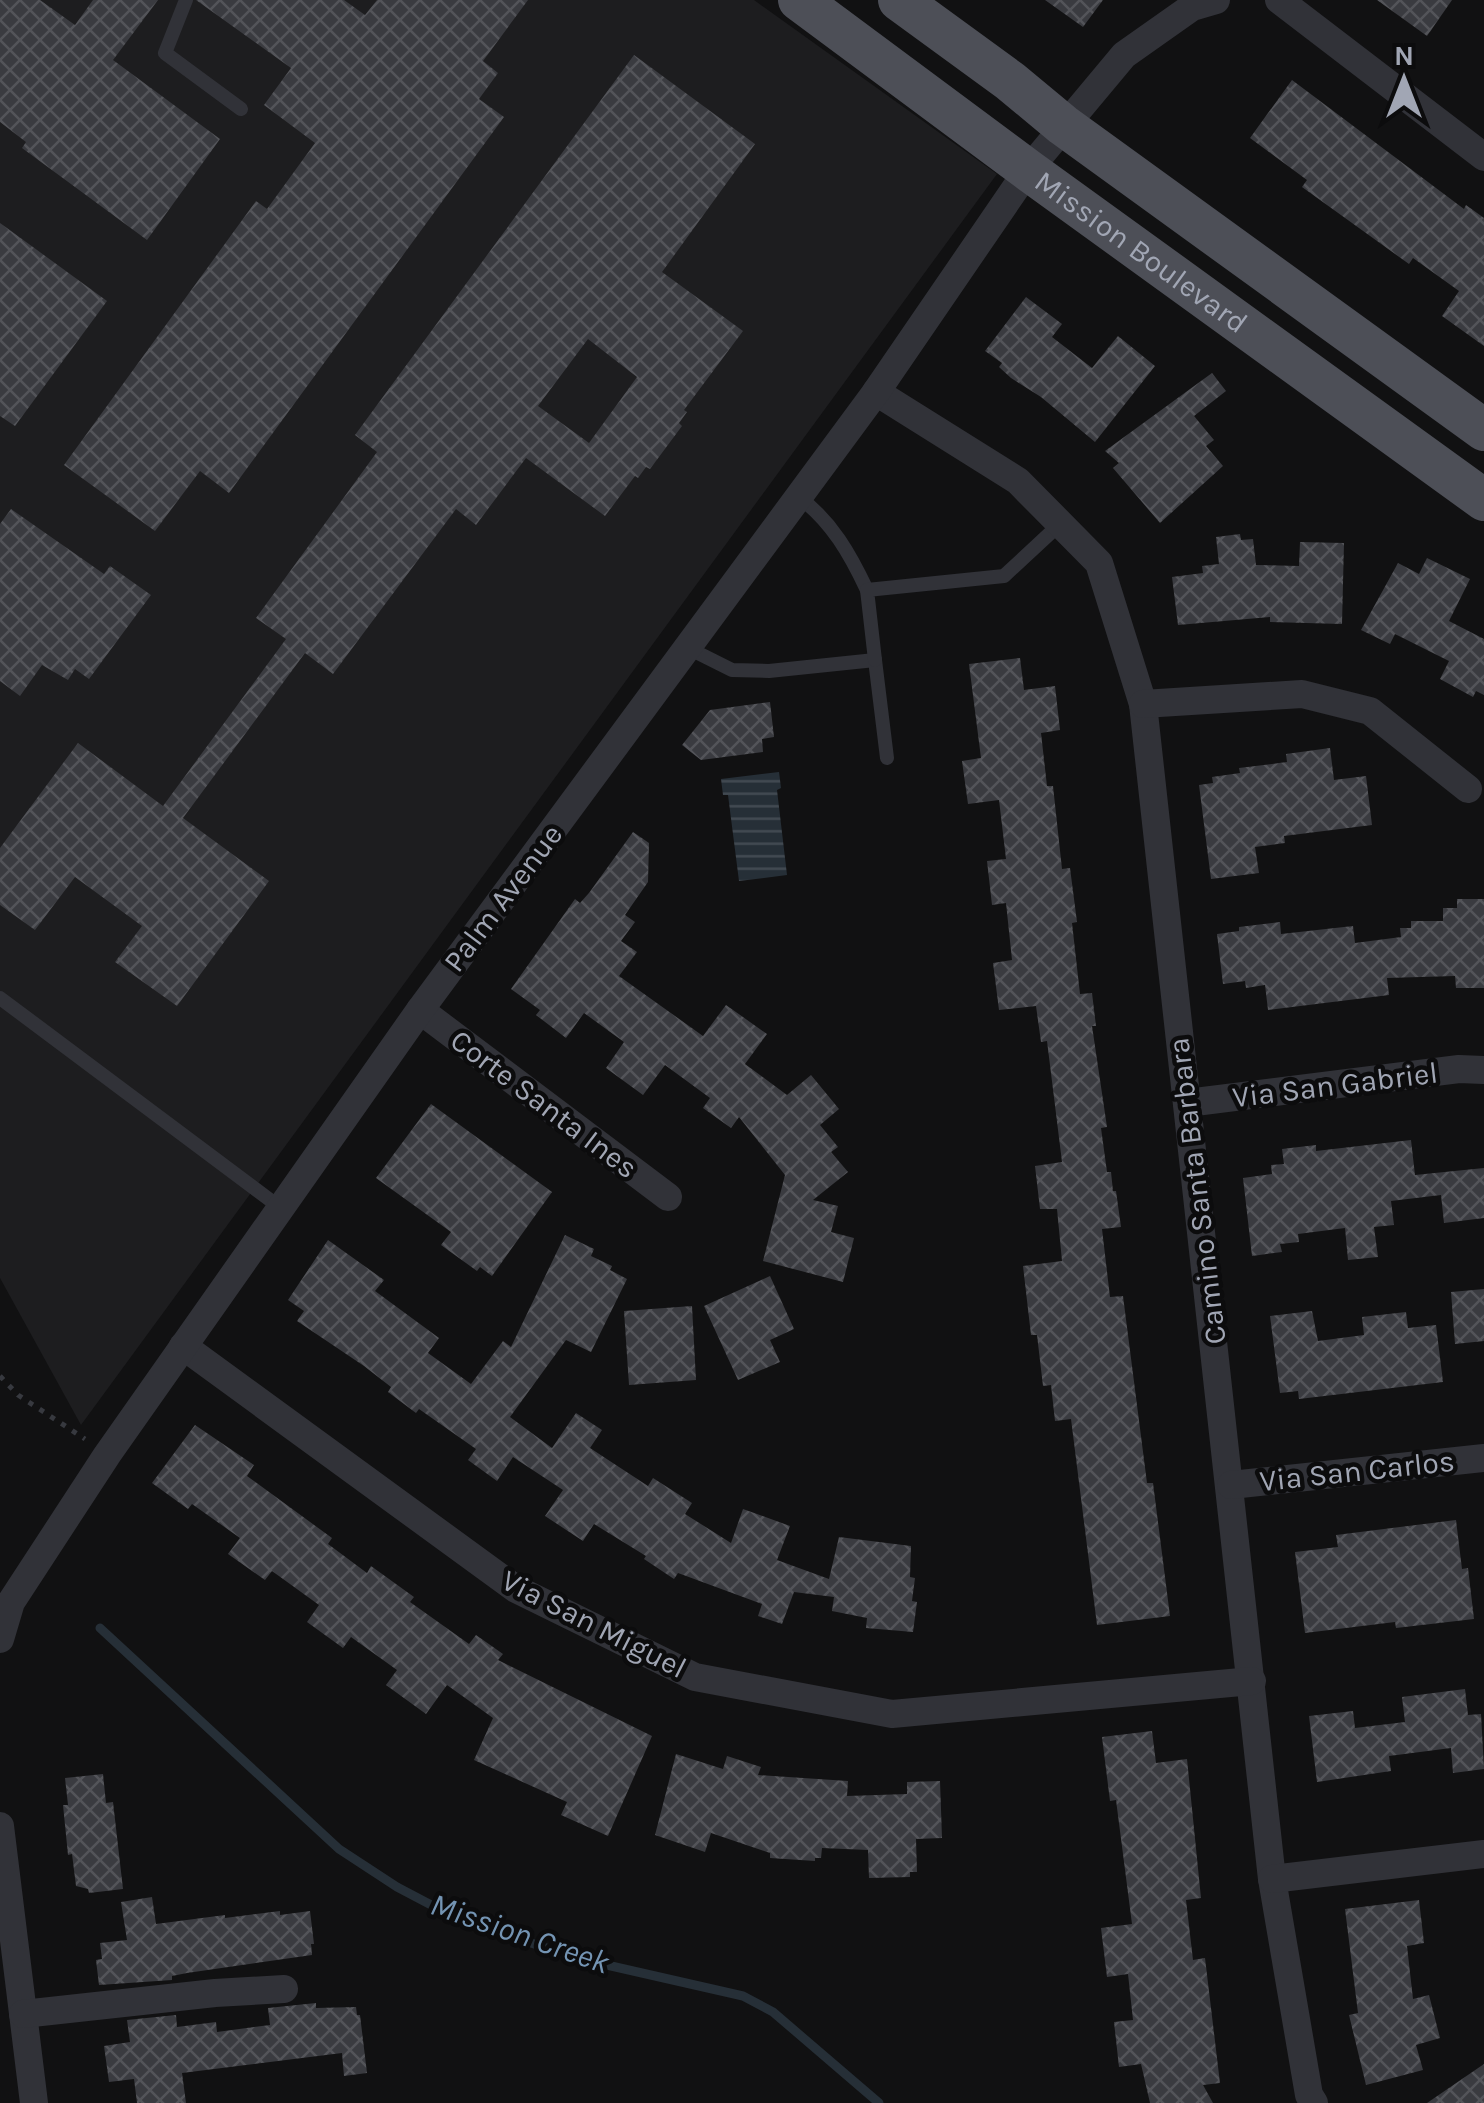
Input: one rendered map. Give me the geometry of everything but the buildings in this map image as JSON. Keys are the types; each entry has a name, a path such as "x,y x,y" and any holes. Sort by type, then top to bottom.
{"main road":[{"name":"Mission Boulevard","path":"799,0 1484,500"},
{"name":"Mission Boulevard","path":"899,0 1063,125 1484,430"}],"street":[{"name":"Palm Avenue","path":"0,1640 6,1599 420,1010 876,392 1028,170 1124,55 1192,7 1216,0"},
{"path":"1280,0 1484,156"},
{"name":"Camino Santa Barbara","path":"876,392 1018,482 1099,563 1143,704 1272,1880 1309,2095 1314,2103"},
{"path":"1143,704 1302,694 1370,711 1468,789"},
{"name":"Corte Santa Ines","path":"420,1010 668,1197"},
{"name":"Via San Gabriel","path":"1187,1103 1458,1069 1484,1070"},
{"name":"Via San Miguel","path":"183,1346 516,1589 695,1676 892,1714 1252,1680"},
{"name":"Via San Carlos","path":"1231,1484 1484,1458"},
{"path":"0,1826 34,2103"},
{"path":"1272,1880 1484,1854"},
{"path":"23,2014 284,1989"}],"lane":[{"path":"186,0 165,53 241,109"},
{"path":"799,497 816,510 846,546 867,590 887,758"},
{"path":"867,590 1004,576 1060,524"},
{"path":"688,648 732,670 769,672 875,660"},
{"path":"0,998 282,1209"}],"path":[{"path":"0,1376 18,1395 107,1455"}],"shaded area":[{"path":"0,0 754,0 997,174 81,1425 0,1278"},
{"path":"779,772 781,788 777,790 787,875 739,881 728,795 723,795 721,779"}],"waterway":[{"name":"Mission Creek","path":"100,1628 339,1849 397,1887 454,1917 576,1958 743,1996 773,2012 879,2103"}]}
